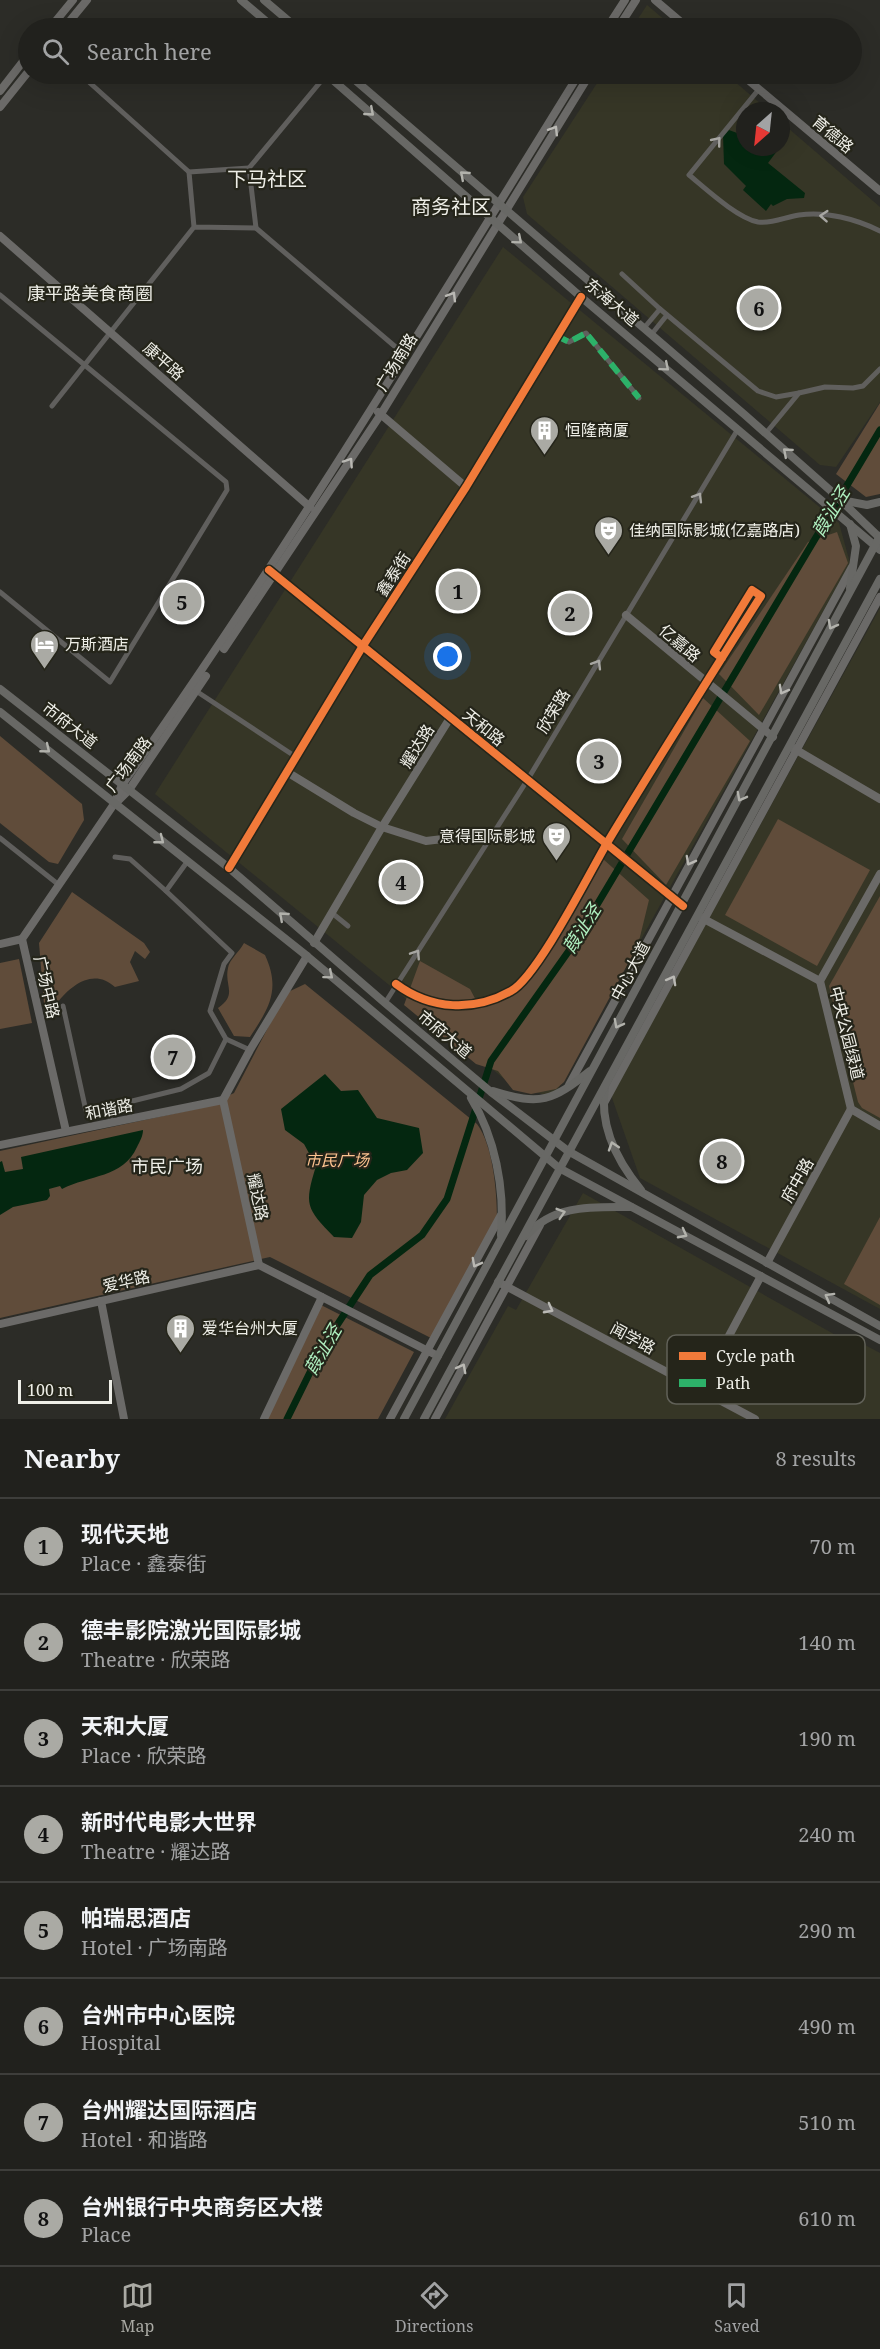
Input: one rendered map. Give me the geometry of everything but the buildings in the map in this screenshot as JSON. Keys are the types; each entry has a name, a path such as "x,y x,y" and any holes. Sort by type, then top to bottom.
{"main road":[{"path":"241,0 262,18"},
{"path":"264,0 285,18"},
{"name":"东海大道","path":"338,84 582,297 819,496 877,549"},
{"name":"东海大道","path":"360,84 766,433 880,538"},
{"path":"840,499 867,505 880,502"},
{"path":"849,593 856,546 850,524"},
{"name":"中心大道","path":"404,1419 501,1241 544,1156 683,906 849,593 877,549 880,538"},
{"name":"中心大道","path":"424,1419 568,1151 701,917 793,748 878,587 880,579"},
{"name":"市府大道","path":"0,689 229,868 487,1089 568,1151 880,1326"},
{"name":"市府大道","path":"0,712 307,956 559,1168 880,1340"},
{"path":"487,1089 522,1099 538,1100 560,1094 595,1067"},
{"path":"606,1082 604,1118 616,1155 645,1195"},
{"path":"467,1092 485,1120 497,1170 503,1211 501,1241"},
{"path":"516,1247 542,1220 560,1212 585,1207 631,1207"}],"street":[{"path":"58,18 73,0"},
{"path":"72,18 87,0"},
{"path":"81,8 95,0"},
{"path":"613,18 625,0"},
{"path":"624,18 636,0"},
{"path":"655,0 676,18"},
{"path":"0,91 18,68"},
{"path":"0,107 18,84"},
{"path":"52,406 109,331 194,227 189,172 91,84"},
{"path":"256,228 249,168 319,84"},
{"name":"广场南路","path":"126,788 207,666 381,414 573,84"},
{"name":"广场南路","path":"501,207 583,84"},
{"name":"育德路","path":"753,84 880,191"},
{"path":"759,89 689,175 714,195 756,221 775,222 800,215 847,218 880,231"},
{"path":"189,172 249,168"},
{"name":"广场南路","path":"114,804 196,691 405,355 494,220"},
{"path":"194,227 256,228 405,355"},
{"name":"康平路","path":"0,236 310,507"},
{"path":"622,274 758,391 776,397 825,387 853,388 863,386 879,372"},
{"path":"0,295 226,482 227,490 110,682 0,592"},
{"name":"鑫泰街","path":"229,868 364,644 466,487 582,297"},
{"path":"644,328 660,309"},
{"path":"651,335 667,315"},
{"path":"557,336 569,342 586,333 639,398"},
{"path":"766,433 799,393"},
{"path":"374,408 466,487"},
{"name":"欣荣路","path":"384,1003 528,779 738,429"},
{"path":"566,1089 853,565"},
{"name":"天和路","path":"272,572 364,644 450,718 683,906"},
{"path":"396,984 429,1001 461,1008 481,1004 513,990 534,968 706,682 722,658 762,596 752,590 714,652 722,658"},
{"path":"880,597 793,748 880,799"},
{"name":"亿嘉路","path":"626,615 773,737"},
{"path":"196,691 296,757"},
{"name":"耀达路","path":"314,943 382,827 450,718"},
{"path":"287,772 331,800 382,827 426,842 493,833"},
{"name":"广场中路","path":"66,1131 22,939 114,804"},
{"path":"0,838 59,885"},
{"path":"115,857 130,859 232,952 224,964 210,1011 226,1039 250,1050"},
{"path":"166,891 187,861"},
{"name":"中央公园绿道","path":"851,1109 820,981 880,874"},
{"path":"332,913 348,926"},
{"path":"604,1105 701,917 820,981"},
{"path":"0,944 22,939"},
{"path":"223,1100 250,1050 307,956"},
{"path":"63,1006 86,1111 181,1089 209,1073 226,1039"},
{"name":"耀达路","path":"223,1100 259,1265"},
{"name":"和谐路","path":"0,1145 223,1100"},
{"path":"108,1107 111,1122"},
{"path":"851,1109 880,1126"},
{"name":"府中路","path":"767,1263 851,1109"},
{"path":"390,1419 503,1211"},
{"path":"435,1419 542,1220"},
{"path":"259,1265 438,1356"},
{"name":"爱华路","path":"0,1324 259,1265"},
{"path":"729,1335 761,1276"},
{"name":"闻学路","path":"498,1282 667,1372"},
{"path":"264,1419 322,1297"},
{"path":"101,1301 124,1419"},
{"name":"闻学路","path":"727,1404 755,1419"}],"shaded area":[{"path":"647,5 662,18 639,18"},
{"path":"596,84 738,84 759,102 736,102 736,156 790,156 790,130 880,207 880,402 836,467 820,465 527,214 523,197"},
{"path":"729,130 736,133 736,156 773,156 768,163 805,193 804,198 787,199 773,206 771,204 766,211 743,190 746,186 724,164 723,135"},
{"path":"503,247 839,523 850,563 553,1098 508,1082 155,794"},
{"path":"880,608 880,1309 640,1178 611,1095"},
{"path":"325,1074 341,1091 358,1090 377,1118 419,1128 423,1153 407,1170 391,1173 377,1180 364,1195 361,1222 352,1238 334,1237 313,1212 309,1198 316,1166 304,1144 285,1130 281,1109"},
{"path":"143,1130 131,1157 123,1165 62,1189 60,1186 49,1189 50,1196 47,1200 13,1207 0,1215 0,1162 2,1161 5,1172 23,1169 21,1157"},
{"path":"583,1193 836,1335 667,1335 667,1404 865,1404 865,1345 880,1353 880,1419 445,1419 508,1306 516,1310"}],"green space":[{"path":"880,403 880,494 866,497 836,474"},
{"path":"837,532 848,563 759,715 719,674 808,542"},
{"path":"703,698 750,741 666,885 622,839"},
{"path":"0,736 82,804 84,820 58,864 49,862 0,823"},
{"path":"778,819 870,870 817,966 725,915"},
{"path":"603,859 649,900 638,945 564,1082 556,1089 531,1094 513,1090 498,1071 476,1064 404,1005 420,961 470,989 479,1006 515,994"},
{"path":"72,892 144,943 150,952 145,959 135,951 130,962 139,981 115,987 107,981 91,979 76,985 57,1003 44,1004 39,943"},
{"path":"880,896 880,1118 862,1108 858,1102 829,986"},
{"path":"244,943 265,955 272,978 271,998 263,1017 250,1037 234,1036 218,1008 229,994 227,974 229,965"},
{"path":"19,959 32,1023 0,1029 0,963"},
{"name":"市民广场","path":"305,984 477,1124 487,1144 495,1182 497,1218 431,1338 270,1257 0,1318 0,1151 205,1107 234,1093 286,993"},
{"path":"880,1217 880,1305 844,1284"},
{"path":"319,1304 414,1352 378,1419 264,1419"}],"waterway":[{"name":"葭沚泾","path":"287,1419 322,1348 370,1275 422,1235 447,1199 491,1061 573,945 880,430"}],"marked path":[{"path":"557,336 569,342 586,333 639,398"}],"cycle path":[{"path":"229,868 364,644 466,487 581,297"},
{"path":"269,570 683,906"},
{"path":"396,984 424,999 438,1003 468,1005 497,998 522,982 548,946 607,843 761,596 752,590 714,652 722,658"}],"place":[{"name":"台州市中心医院","path":"759,308"},
{"name":"恒隆商厦","path":"544,456"},
{"name":"佳纳国际影城(亿嘉路店)","path":"608,556"},
{"name":"现代天地","path":"458,591"},
{"name":"帕瑞思酒店","path":"182,602"},
{"name":"德丰影院激光国际影城","path":"570,613"},
{"name":"万斯酒店","path":"44,670"},
{"name":"天和大厦","path":"599,761"},
{"name":"意得国际影城","path":"556,862"},
{"name":"新时代电影大世界","path":"401,882"},
{"name":"台州耀达国际酒店","path":"173,1057"},
{"name":"台州银行中央商务区大楼","path":"722,1161"},
{"name":"爱华台州大厦","path":"181,1354"}],"district":[{"name":"下马社区","path":"267,179"},
{"name":"商务社区","path":"451,207"},
{"name":"康平路美食商圈","path":"90,294"},
{"name":"市民广场","path":"167,1167"}]}
